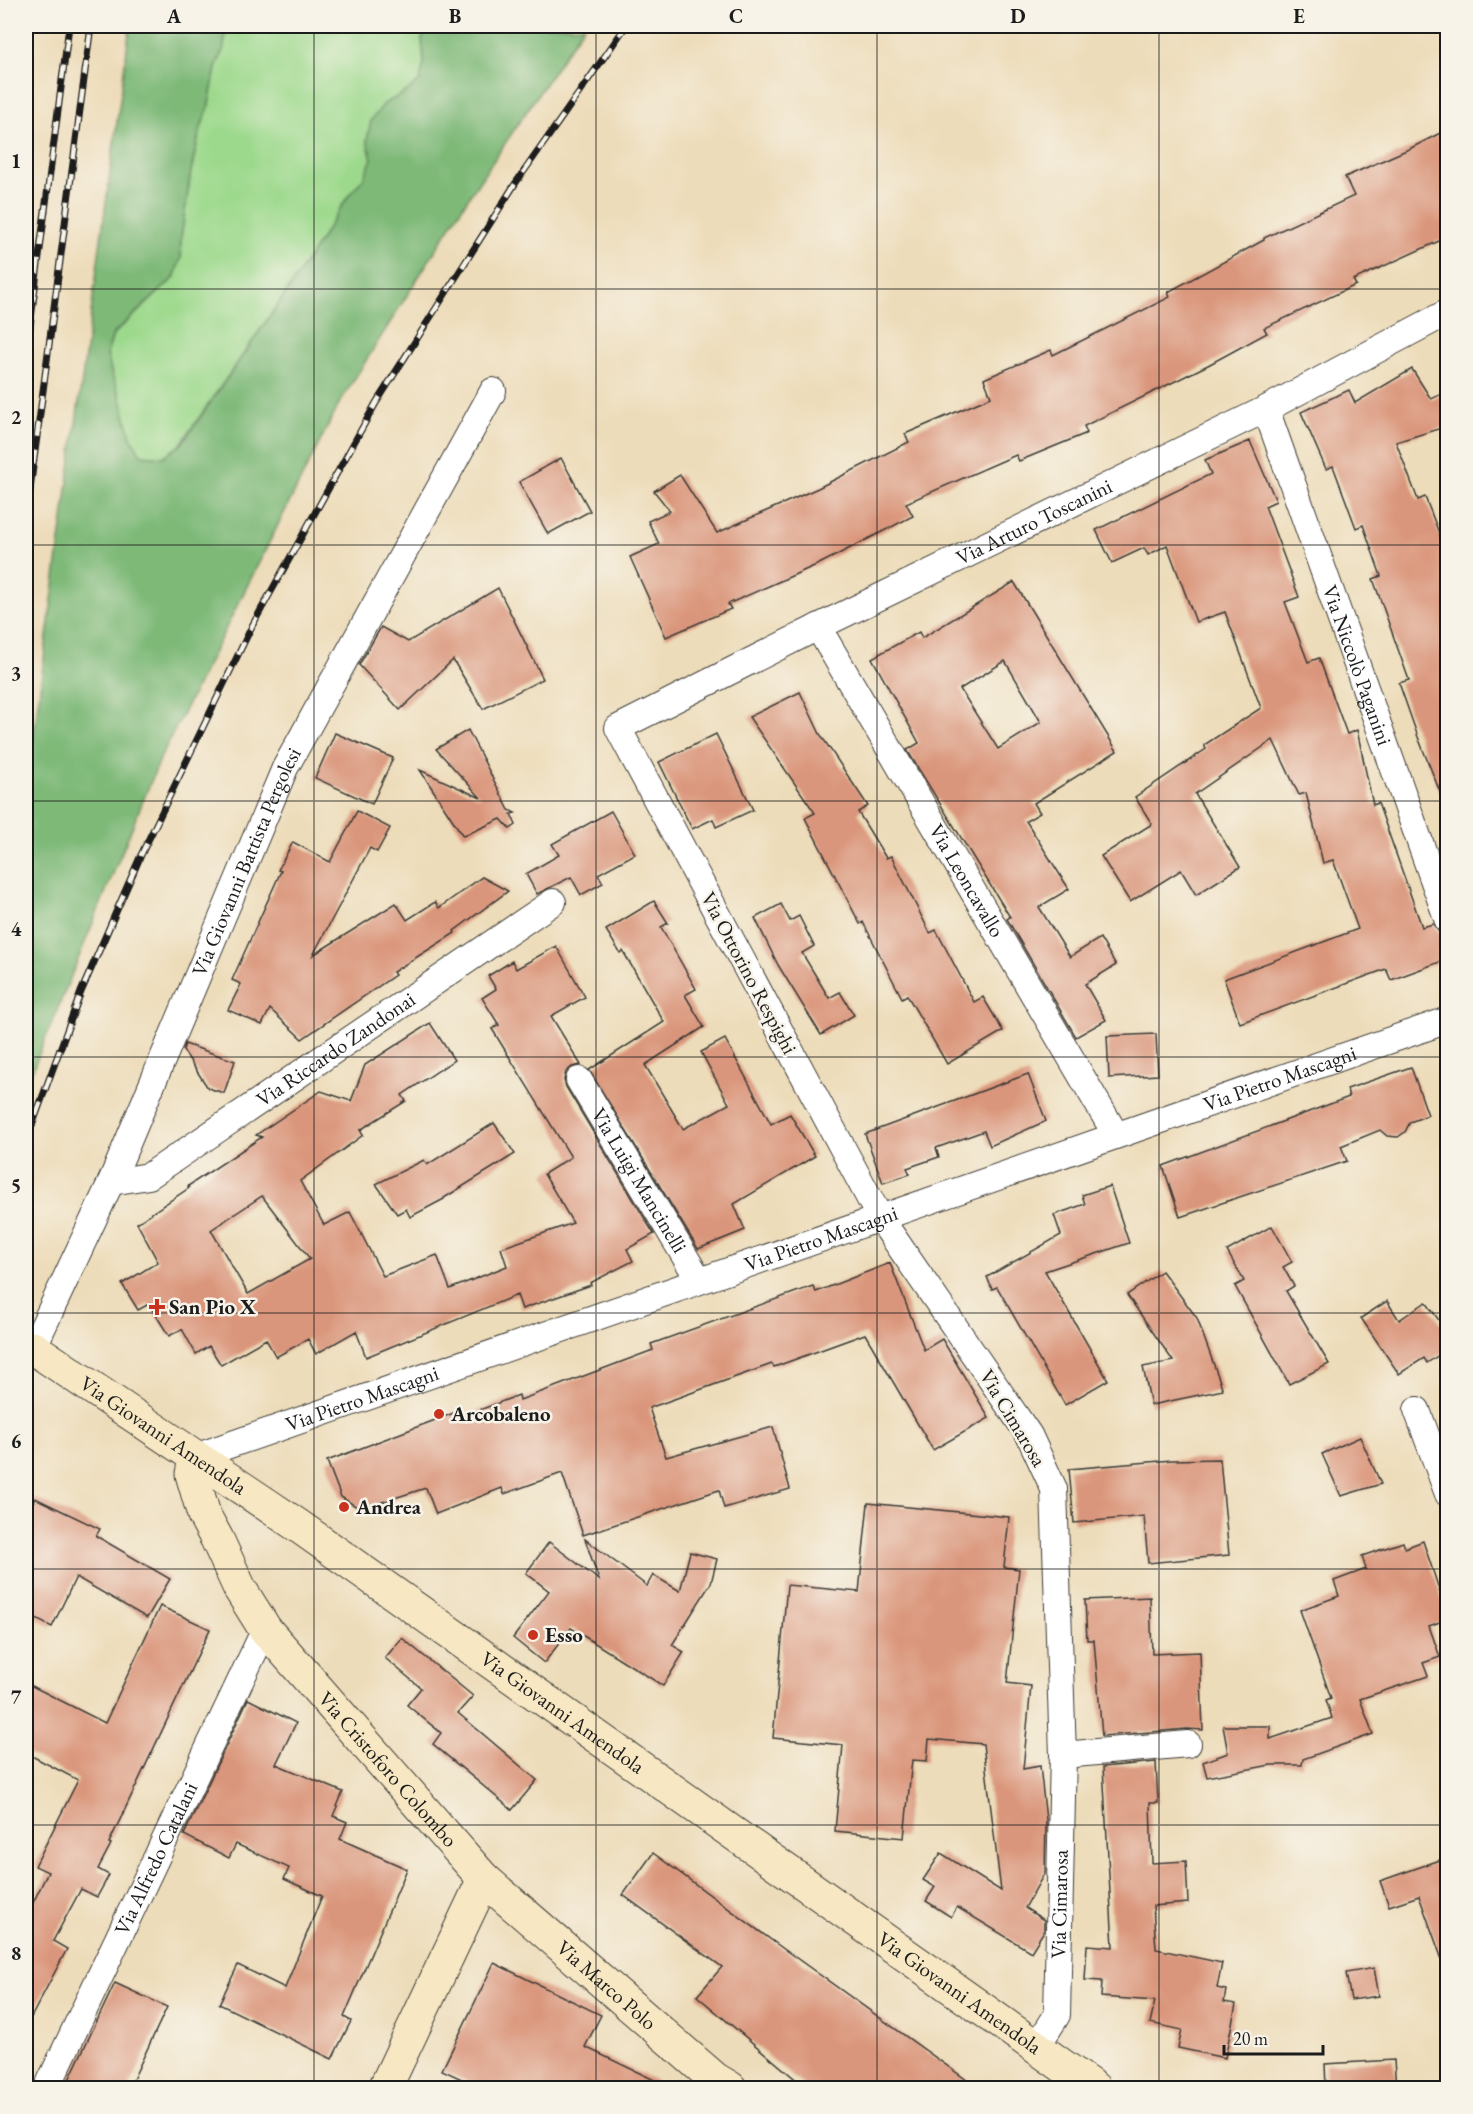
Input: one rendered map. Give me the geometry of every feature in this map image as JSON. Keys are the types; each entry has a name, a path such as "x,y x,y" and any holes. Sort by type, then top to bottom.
{"main road":[{"name":"Via Giovanni Amendola","path":"29,1347 195,1456 411,1605 1094,2088"},
{"name":"Via Cristoforo Colombo","path":"195,1456 192,1474 204,1515 240,1589 265,1629 484,1879"},
{"name":"Via Marco Polo","path":"484,1879 719,2085"},
{"path":"385,2088 484,1879"}],"street":[{"name":"Via Arturo Toscanini","path":"618,728 818,627 1266,409 1448,312"},
{"name":"Via Giovanni Battista Pergolesi","path":"29,1347 111,1182 285,768 493,391"},
{"name":"Via Niccolò Paganini","path":"1266,409 1448,921"},
{"name":"Via Leoncavallo","path":"818,627 1116,1135"},
{"name":"Via Ottorino Respighi","path":"618,728 880,1218"},
{"name":"Via Riccardo Zandonai","path":"111,1182 149,1176 553,902"},
{"name":"Via Pietro Mascagni","path":"195,1456 1448,1020"},
{"name":"Via Luigi Mancinelli","path":"579,1080 699,1280"},
{"name":"Via Cimarosa","path":"880,1218 1029,1435 1054,1489 1063,1755 1057,2015 1036,2048"},
{"path":"1418,1410 1448,1494"},
{"name":"Via Alfredo Catalani","path":"46,2088 265,1629"},
{"path":"1063,1755 1188,1744"}],"green space":[{"path":"130,26 226,26 224,47 216,68 208,109 200,130 191,171 181,238 181,258 174,278 113,334 107,354 131,437 141,455 163,457 181,445 290,287 349,195 363,179 372,159 367,140 371,120 384,104 420,81 424,62 422,39 429,26 584,26 467,200 340,402 161,757 26,1086 26,791"},
{"path":"226,26 429,26 422,39 424,62 420,81 384,104 367,140 372,159 363,179 349,195 290,287 180,445 163,457 141,455 131,437 107,354 113,335 174,278 181,258 181,238 191,171 200,130 208,109 216,68 224,47"}],"building":[{"path":"1448,129 1448,237 1353,280 1356,285 1264,328 1267,333 1084,426 1087,433 1019,461 1016,455 906,503 913,516 821,563 728,604 731,609 666,637 630,557 659,544 648,521 670,511 654,491 680,475 717,533 818,488 909,442 905,434 991,397 984,379 1051,350 1053,355 1170,297 1168,292 1264,238 1354,196 1345,177"},
{"path":"1412,369 1431,399 1448,391 1448,426 1396,442 1418,500 1425,497 1448,556 1446,807 1399,683 1409,680 1373,579 1381,576 1363,525 1356,528 1333,466 1326,469 1301,412 1349,390 1355,403"},
{"path":"1250,441 1276,501 1265,506 1299,597 1285,602 1308,662 1319,658 1347,734 1357,730 1373,805 1378,803 1422,927 1433,924 1440,933 1448,959 1391,980 1386,969 1240,1023 1224,979 1358,929 1333,860 1323,863 1306,793 1299,795 1273,740 1195,794 1240,867 1196,895 1181,870 1130,902 1101,856 1152,824 1135,797 1206,749 1204,745 1261,708 1225,612 1196,622 1167,545 1148,555 1144,548 1112,563 1096,530 1211,474 1205,460"},
{"path":"561,458 590,511 548,534 519,482"},
{"path":"1014,582 1117,751 1034,803 1040,813 1026,821 1069,889 1039,907 1070,957 1100,938 1116,965 1085,984 1106,1020 1076,1037 1007,919 1010,917 907,750 919,743 872,658 919,632 922,638","holes":["1005,661 1041,722 998,749 960,689"]},
{"path":"498,588 543,679 483,709 453,660 400,710 359,665 381,627 408,642"},
{"path":"800,692 820,734 868,806 858,812 886,858 891,856 930,933 936,930 974,1002 983,997 1003,1031 947,1064 907,995 902,998 863,922 860,924 805,818 815,813 749,717"},
{"path":"468,730 509,810 515,813 511,814 516,825 510,829 501,819 463,836 420,770 481,798 436,749"},
{"path":"335,733 393,758 372,804 315,778"},
{"path":"716,734 753,810 716,827 713,819 692,829 659,762"},
{"path":"357,811 390,828 377,852 370,848 313,955 396,903 407,920 435,902 439,908 482,877 508,891 454,931 455,933 393,972 395,975 302,1039 270,1009 262,1025 228,1010 241,984 232,980 281,871 278,870 293,842 330,862"},
{"path":"611,811 635,854 598,874 603,883 581,895 571,877 537,894 526,874 559,855 552,844"},
{"path":"654,901 668,923 661,927 696,989 685,995 704,1027 645,1065 683,1129 729,1104 701,1052 725,1039 771,1124 790,1114 815,1156 734,1204 745,1230 698,1249 589,1070 664,1022 623,951 620,953 606,930"},
{"path":"781,904 790,921 799,916 814,946 802,953 829,998 840,992 854,1015 821,1035 778,965 755,918"},
{"path":"556,946 585,997 551,1016 581,1065 572,1067 566,1072 564,1080 566,1087 654,1234 627,1249 633,1261 590,1283 591,1285 522,1309 517,1295 366,1357 356,1331 316,1354 308,1339 276,1357 266,1339 221,1365 209,1346 196,1354 182,1329 169,1336 149,1304 138,1310 122,1284 158,1262 137,1223 262,1137 256,1135 321,1091 351,1101 365,1065 430,1023 454,1060 402,1095 406,1101 360,1130 363,1135 300,1181 324,1225 350,1212 383,1276 437,1255 450,1289 507,1266 501,1248 573,1223 544,1174 571,1157 492,1029 499,1025 482,998 496,989 488,976 512,961 516,969","holes":["262,1196 310,1259 248,1294 211,1230"]},
{"path":"1156,1034 1158,1075 1109,1078 1107,1036"},
{"path":"185,1044 235,1061 224,1093 208,1088 183,1050"},
{"path":"1411,1067 1428,1115 1410,1122 1405,1132 1398,1137 1387,1136 1380,1130 1341,1146 1347,1161 1180,1217 1163,1166 1349,1097 1347,1089"},
{"path":"1028,1074 1046,1121 990,1146 984,1131 936,1148 939,1157 907,1168 910,1174 883,1183 865,1134"},
{"path":"494,1123 515,1154 444,1199 410,1217 406,1209 397,1214 376,1184 424,1160 427,1165"},
{"path":"1110,1186 1129,1243 1045,1271 1108,1380 1065,1405 997,1287 992,1289 987,1277 1061,1235 1054,1215 1085,1204 1082,1195"},
{"path":"1272,1226 1292,1262 1283,1267 1294,1286 1286,1291 1329,1364 1289,1384 1235,1286 1244,1281 1227,1251"},
{"path":"890,1263 924,1350 942,1339 989,1418 933,1450 865,1334 649,1408 666,1457 773,1427 790,1489 724,1508 719,1490 583,1535 562,1473 504,1494 502,1488 436,1514 426,1488 360,1509 341,1497 327,1461 459,1411 461,1417 519,1395 520,1400 653,1350 651,1344 813,1286 816,1292"},
{"path":"1162,1271 1197,1318 1223,1390 1151,1405 1143,1367 1173,1361 1127,1295"},
{"path":"1387,1301 1399,1320 1426,1302 1448,1333 1448,1349 1427,1363 1424,1358 1399,1374 1361,1318"},
{"path":"1360,1437 1381,1484 1341,1496 1322,1454"},
{"path":"1220,1459 1229,1555 1148,1563 1144,1516 1074,1523 1069,1469 1172,1460"},
{"path":"35,1498 100,1529 96,1536 170,1579 147,1618 76,1577 52,1627 26,1614 26,1518"},
{"path":"868,1503 1009,1517 1004,1567 1019,1569 1007,1683 1031,1686 1023,1769 1040,1766 1046,1820 1045,1872 1025,1908 1044,1920 1044,1931 1031,1952 957,1907 951,1917 926,1901 935,1887 923,1880 941,1853 1001,1891 983,1744 929,1739 927,1761 912,1760 904,1838 835,1831 843,1745 773,1738 787,1585 859,1592"},
{"path":"585,1539 647,1586 653,1575 680,1591 690,1552 717,1559 711,1583 672,1645 684,1652 663,1686 571,1628 544,1663 513,1638 549,1591 526,1573 549,1542 599,1580"},
{"path":"1423,1541 1448,1616 1448,1619 1429,1626 1440,1657 1423,1663 1428,1676 1360,1699 1373,1734 1303,1759 1302,1765 1271,1765 1207,1777 1203,1762 1228,1753 1223,1726 1270,1726 1270,1739 1332,1718 1326,1700 1331,1698 1300,1610 1339,1596 1334,1581 1366,1569 1362,1556 1403,1542 1405,1548"},
{"path":"1150,1597 1152,1654 1200,1652 1203,1730 1187,1729 1102,1736 1094,1640 1087,1640 1085,1600"},
{"path":"160,1606 210,1629 98,1869 109,1875 97,1897 81,1889 53,1941 67,1949 26,2027 26,1917 48,1872 35,1866 78,1780 26,1753 26,1683 105,1723"},
{"path":"402,1638 473,1696 458,1713 537,1780 512,1810 433,1744 441,1733 407,1705 421,1688 385,1658"},
{"path":"248,1699 296,1723 276,1764 343,1792 333,1816 347,1822 340,1839 407,1869 344,2017 351,2021 332,2059 219,2004 238,1965 285,1988 322,1896 284,1879 289,1868 236,1844 229,1858 184,1835"},
{"path":"1156,1762 1158,1803 1150,1803 1152,1863 1186,1861 1188,1903 1153,1906 1156,1949 1222,1963 1217,1988 1226,1990 1224,2002 1236,2004 1225,2058 1178,2048 1182,2030 1150,2023 1155,2001 1101,1997 1102,1981 1085,1980 1087,1945 1113,1947 1103,1767"},
{"path":"653,1853 978,2088 806,2088 697,1996 722,1967 623,1895"},
{"path":"1440,1860 1448,1879 1448,1965 1444,1965 1419,1896 1389,1906 1380,1881"},
{"path":"494,1963 601,2015 585,2047 671,2088 481,2088 442,2070"},
{"path":"1374,1968 1379,1996 1351,2000 1346,1973"},
{"path":"115,1983 167,2007 129,2088 65,2088"},
{"path":"1394,2060 1396,2088 1326,2088 1325,2064"}],"railway":[{"path":"26,82 30,26"},
{"path":"26,357 69,26"},
{"path":"26,520 91,26"},
{"path":"26,1142 81,992 141,855 252,626 376,403 515,184 626,26"}],"place":[{"name":"San Pio X","path":"157,1307"},
{"name":"Arcobaleno","path":"439,1414"},
{"name":"Andrea","path":"344,1507"},
{"name":"Esso","path":"533,1635"}]}
